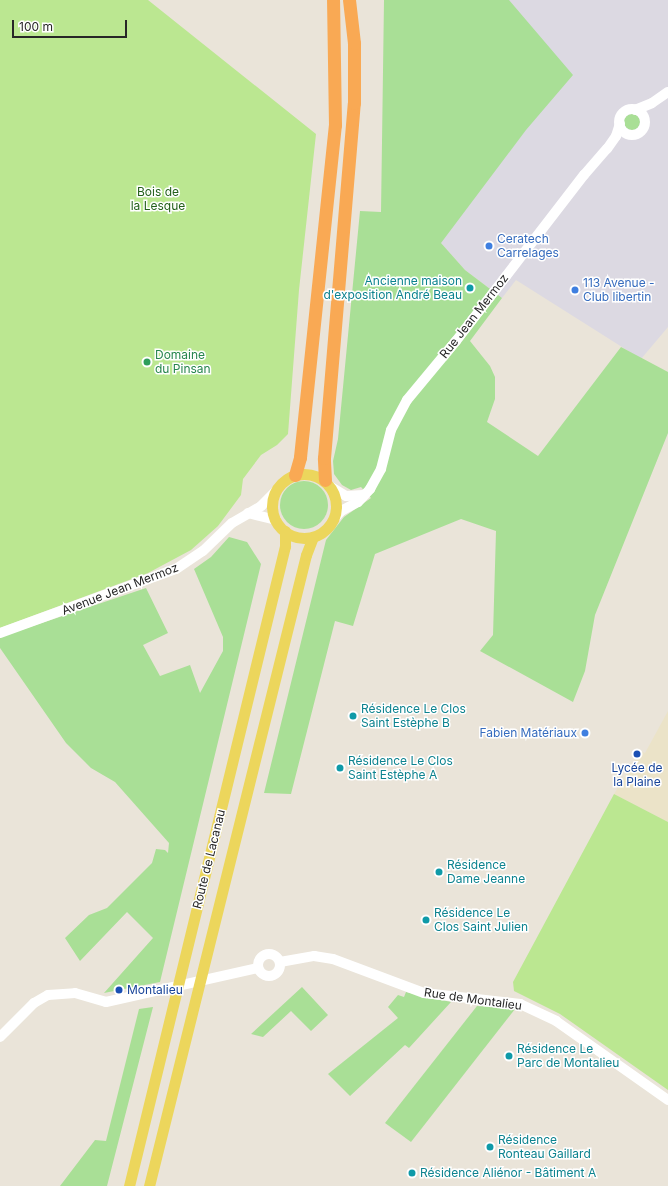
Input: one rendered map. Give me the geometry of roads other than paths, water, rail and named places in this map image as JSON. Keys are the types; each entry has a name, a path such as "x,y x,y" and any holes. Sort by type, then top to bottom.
{"highway":[{"path":"295,475 300,457 335,125 333,0"},
{"path":"328,484 324,458 354,103 354,43 349,0"}],"main road":[{"path":"310,474 328,484 337,503 334,519 325,530 313,537 294,536 285,531 276,520 272,506 275,492 280,484 295,475 310,474"},
{"name":"Route de Lacanau","path":"129,1186 285,546 285,531"},
{"name":"Route de Lacanau","path":"149,1186 306,555 313,537"}],"street":[{"path":"664,95 645,121 643,130 632,135 624,132 620,124 624,112 635,110 664,95"},
{"path":"635,110 642,114 645,121"},
{"name":"Rue Jean Mermoz","path":"334,519 363,495 381,469 391,430 407,400 456,341 584,175 607,149 616,137 620,124"},
{"name":"Rue Jean Mermoz","path":"607,149 632,135"},
{"path":"328,484 346,496 363,495"},
{"path":"248,513 261,506 275,492"},
{"path":"248,513 276,520"},
{"name":"Avenue Jean Mermoz","path":"0,633 176,569 203,551 232,523 248,513"},
{"path":"266,954 273,954 280,962 280,969 272,976 265,975 258,968 258,961 266,954"},
{"name":"Rue de Montalieu","path":"280,962 314,956 333,959 424,993 520,1004 556,1021 668,1100"},
{"path":"0,1037 34,1003 48,995 75,993 106,1002 258,968"}],"place":[{"name":"Ceratech Carrelages","path":"489,246"},
{"name":"Ancienne maison d'exposition André Beau","path":"470,288"},
{"name":"113 Avenue - Club libertin","path":"575,290"},
{"name":"Domaine du Pinsan","path":"147,362"},
{"name":"Résidence Le Clos Saint Estèphe B","path":"353,716"},
{"name":"Fabien Matériaux","path":"585,733"},
{"name":"Lycée de la Plaine","path":"637,754"},
{"name":"Résidence Le Clos Saint Estèphe A","path":"340,768"},
{"name":"Résidence Dame Jeanne","path":"439,872"},
{"name":"Résidence Le Clos Saint Julien","path":"426,920"},
{"name":"Montalieu","path":"119,990"},
{"name":"Résidence Le Parc de Montalieu","path":"509,1056"},
{"name":"Résidence Ronteau Gaillard","path":"490,1147"},
{"name":"Résidence Aliénor - Bâtiment A","path":"412,1173"}],"park label":[{"name":"Bois de la Lesque","path":"158,199"}]}
